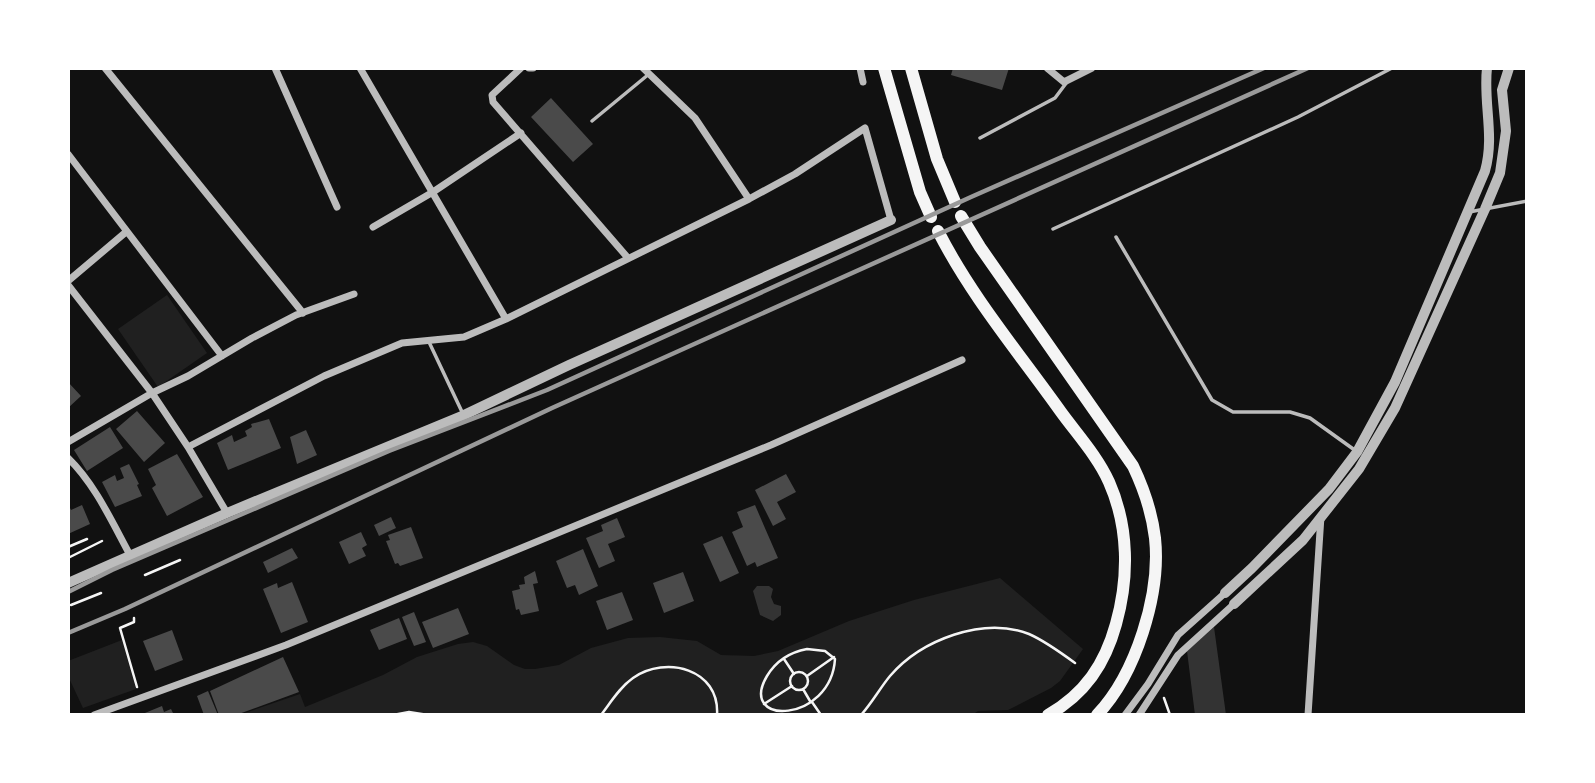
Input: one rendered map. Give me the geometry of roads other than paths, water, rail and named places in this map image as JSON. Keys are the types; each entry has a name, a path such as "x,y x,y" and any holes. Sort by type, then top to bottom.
{"highway":[{"path":"884,68 916,179 930,217"},
{"path":"911,68 937,159 955,202"},
{"path":"961,216 1133,466 1147,501 1156,555 1150,600 1129,665 1097,715"},
{"path":"938,231 970,285 1109,481 1121,522 1125,562 1124,586 1121,608 1107,650 1087,685 1068,704 1048,715"}],"street":[{"path":"105,68 303,313"},
{"path":"275,68 337,207"},
{"path":"360,68 506,319"},
{"path":"521,68 492,95 493,102 628,258"},
{"path":"860,68 863,82"},
{"path":"1047,68 1064,82 1092,68"},
{"path":"1125,715 1148,684 1172,642 1252,568 1361,455 1395,382 1489,156 1491,135 1487,68"},
{"path":"1139,715 1178,655 1293,551 1321,516 1409,378 1485,209 1502,164 1506,131 1502,90 1508,68"},
{"path":"646,71 695,118 749,199"},
{"path":"68,583 227,513 464,415 891,220 865,128 795,174 749,199 506,319 464,337 402,343 324,376 188,447"},
{"path":"373,227 433,192 521,133"},
{"path":"68,154 71,165 222,356"},
{"path":"126,232 68,283 152,393 227,513"},
{"path":"68,442 251,338 303,313 354,295"},
{"path":"94,715 286,645 771,444 962,360"},
{"path":"68,458 78,467 130,555"},
{"path":"1308,715 1321,516"}],"lane":[{"path":"1053,229 1298,117 1392,68"},
{"path":"592,121 646,71"},
{"path":"980,138 1055,98 1068,80"},
{"path":"1467,213 1527,201"},
{"path":"1116,237 1212,400 1233,412 1290,412 1310,418 1361,455"},
{"path":"428,340 464,415"}],"railway":[{"path":"68,592 112,570 389,451 547,390 971,197 1264,68"},
{"path":"68,633 125,609 552,408 1308,68"}]}
